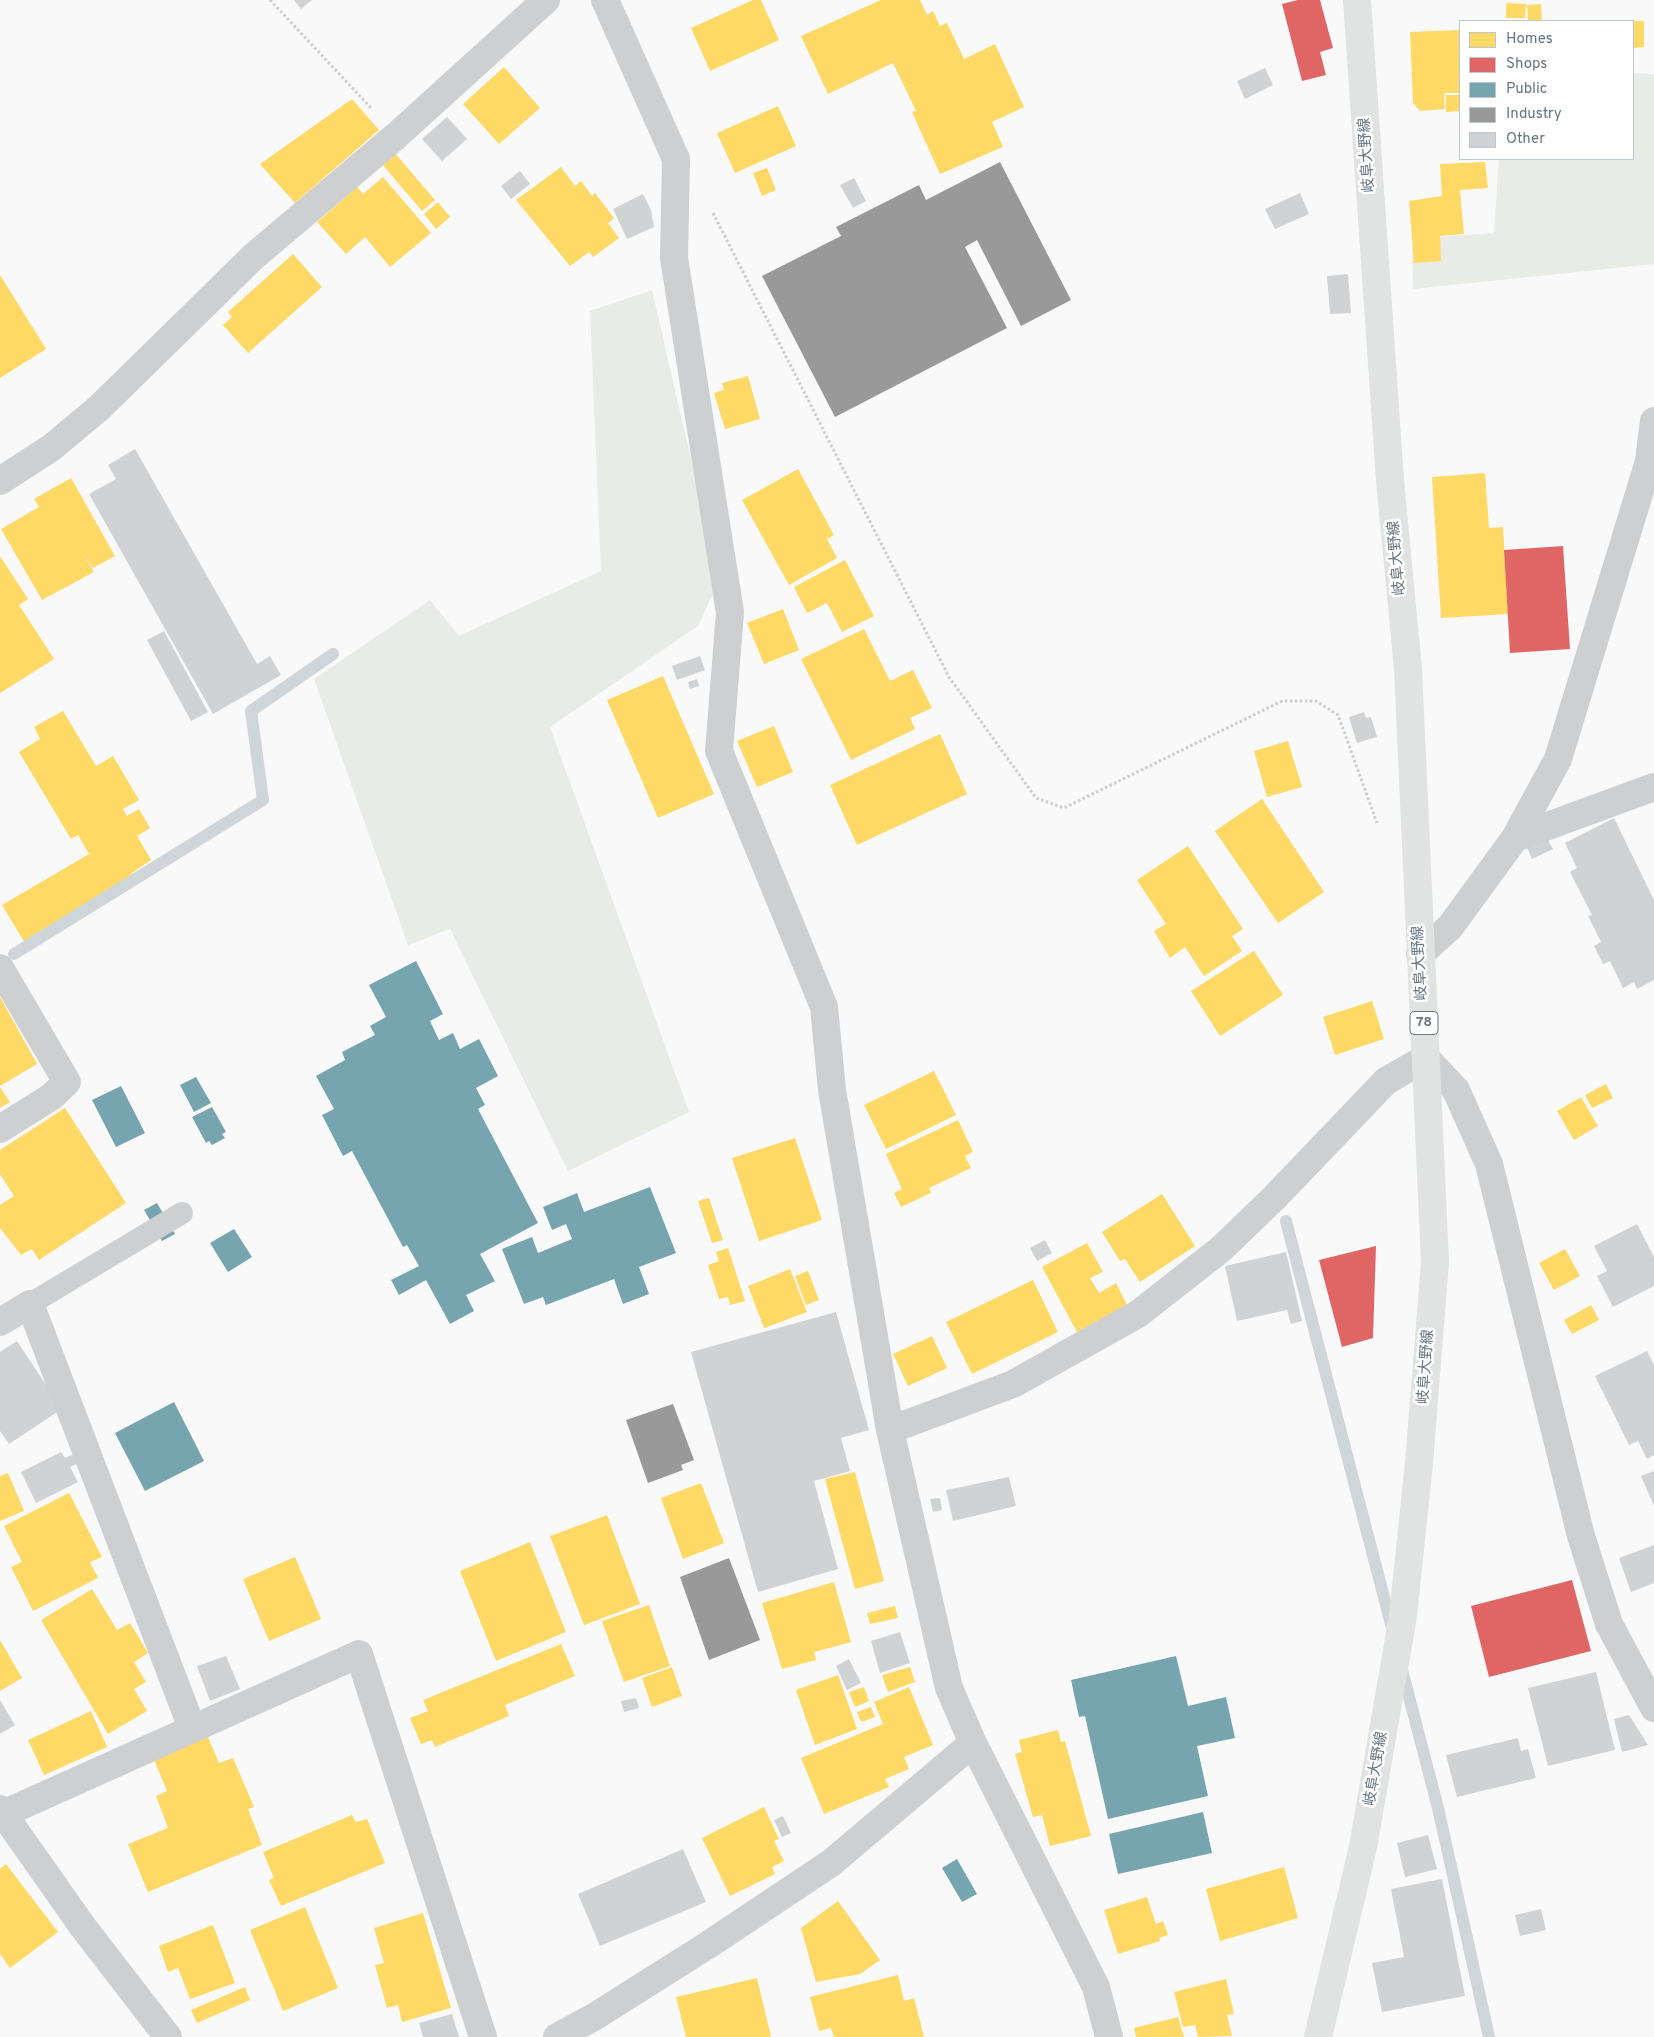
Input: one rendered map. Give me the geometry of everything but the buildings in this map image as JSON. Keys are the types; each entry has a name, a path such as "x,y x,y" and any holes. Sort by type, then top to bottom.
{"main road":[{"name":"岐阜大野線","path":"1318,2037 1363,1847 1403,1616 1419,1463 1435,1262 1406,652 1390,480 1357,0"}],"street":[{"path":"0,481 51,448 98,408 253,256 396,136 546,0"},
{"path":"605,0 676,158 674,258 730,612 719,751 824,1007 832,1090 890,1430 949,1688 973,1743 1096,1986 1109,2037"},
{"path":"1420,954 1450,927 1515,838 1558,759 1649,461 1654,421"},
{"path":"1515,838 1654,787"},
{"path":"0,968 67,1082 51,1097 0,1129"},
{"path":"890,1430 1014,1384 1138,1314 1222,1248 1274,1198 1386,1081 1426,1058 1456,1090 1490,1164 1581,1536 1609,1624 1654,1708"},
{"path":"0,1322 30,1304 192,1728"},
{"path":"168,2037 83,1927 1,1811 359,1654 483,2037"},
{"path":"557,2037 594,2017 708,1945 831,1863 973,1743"}],"lane":[{"path":"30,1304 182,1213"}],"path":[{"path":"270,0 396,136"},
{"path":"710,207 948,677 1036,798 1064,808 1282,701 1316,701 1338,716 1380,829"}],"shaded area":[{"path":"1634,73 1654,74 1654,264 1413,289 1412,239 1494,233 1499,160 1634,160"},
{"path":"652,290 719,581 698,626 550,727 689,1112 568,1171 450,929 408,945 314,679 430,600 459,636 601,571 590,311"}],"waterway":[{"path":"14,954 263,800 251,711 333,654"},
{"path":"1286,1221 1393,1632"},
{"path":"1401,1666 1438,1808 1489,2037"}]}
